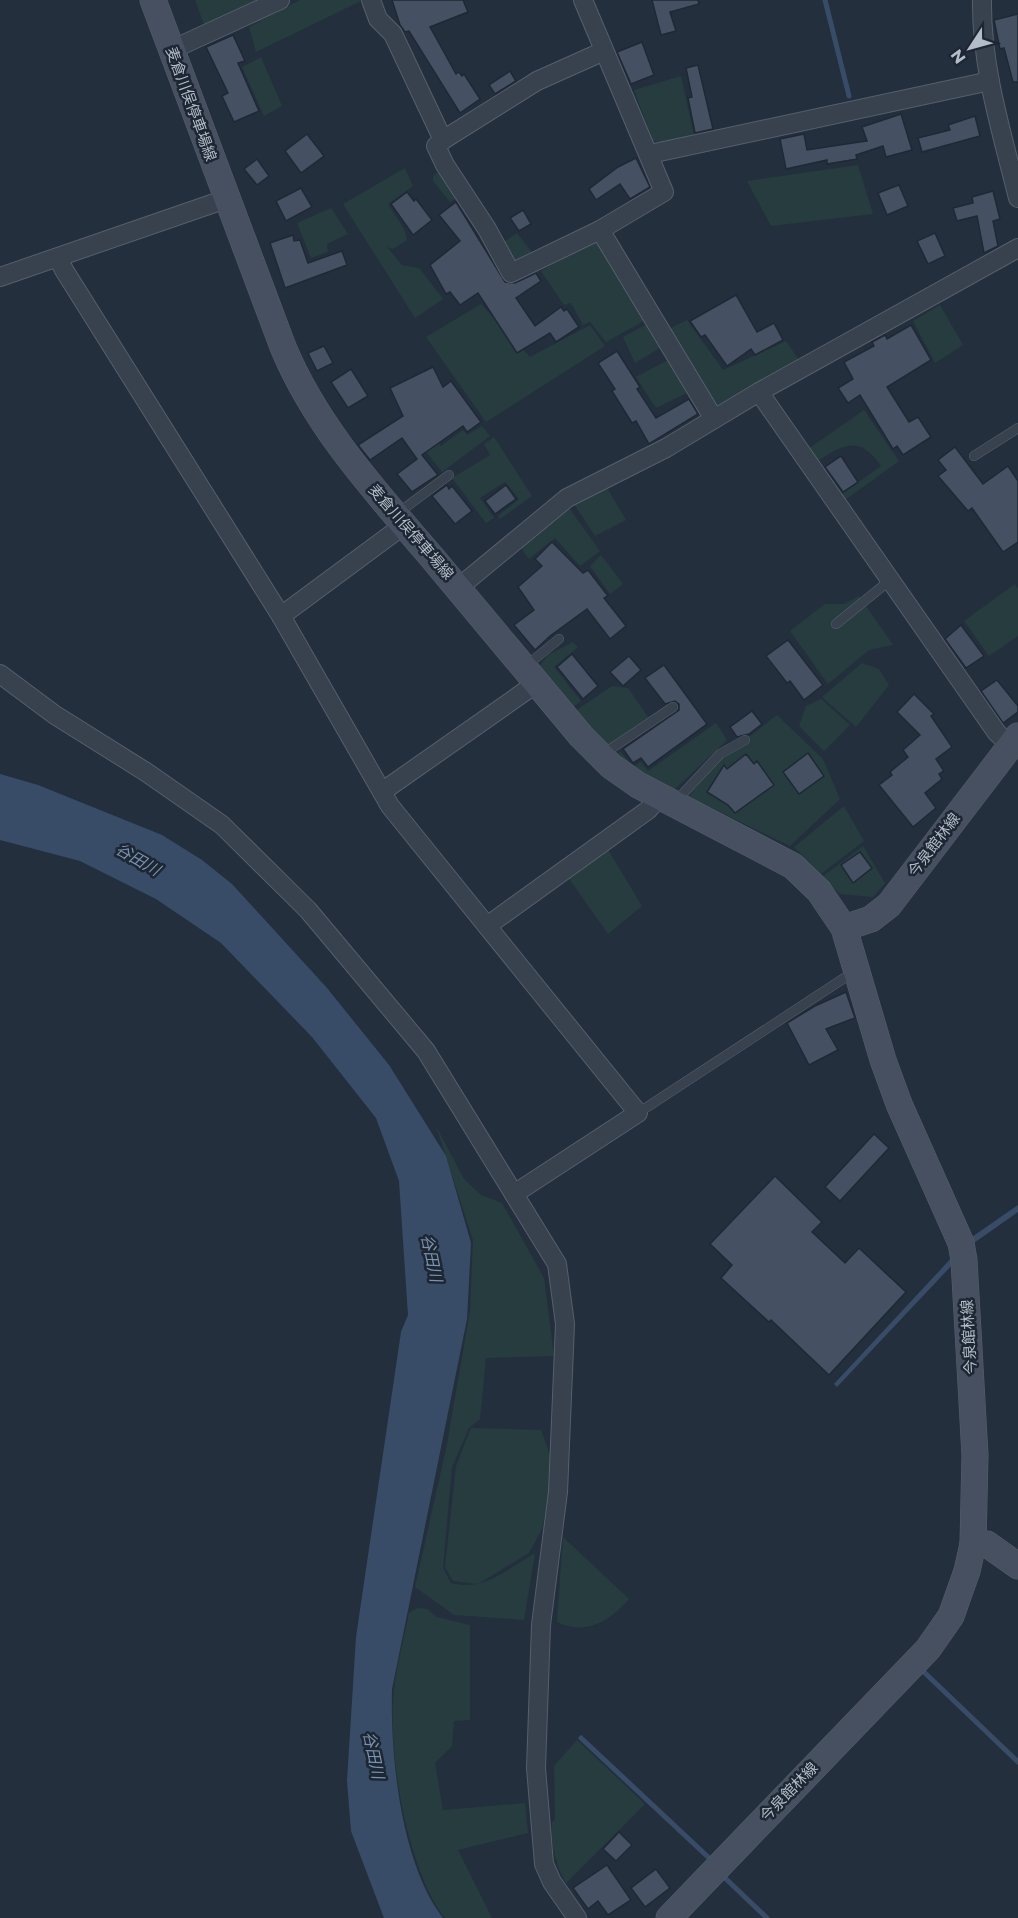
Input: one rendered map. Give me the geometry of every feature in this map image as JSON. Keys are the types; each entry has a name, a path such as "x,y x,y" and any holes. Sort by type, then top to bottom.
{"main road":[{"name":"麦倉川俣停車場線","path":"153,0 283,347 303,389 346,454 600,756 629,778 667,800 793,866 819,891 844,928"},
{"name":"今泉館林線","path":"669,1918 941,1633 960,1595 973,1544 975,1455 963,1251 899,1104 855,971 844,928 871,919 889,905 1014,740"},
{"path":"973,1544 987,1544 1017,1564"}],"street":[{"path":"171,50 280,0"},
{"path":"371,0 378,19 393,34 443,140"},
{"path":"583,0 650,154 664,192 600,230 511,273 487,229 444,165 436,146 537,81 604,51"},
{"path":"982,0 982,22 990,81 1018,198"},
{"path":"650,154 990,81"},
{"path":"0,277 59,259 226,199"},
{"path":"600,230 714,418"},
{"path":"458,588 567,498 666,448 759,392 1018,248"},
{"path":"59,259 281,616 401,821 638,1113 514,1194"},
{"path":"759,392 997,733 1014,740"},
{"path":"281,616 400,520"},
{"path":"0,674 55,715 222,825 308,910 426,1051 557,1264 565,1324 558,1492 541,1625 536,1768 544,1864 552,1882 577,1918"},
{"path":"382,791 530,675"},
{"path":"487,926 648,810 667,800"}],"lane":[{"path":"974,456 1018,428"},
{"path":"400,520 449,475"},
{"path":"837,624 889,581"},
{"path":"530,675 559,639"},
{"path":"600,756 673,707"},
{"path":"667,800 720,754 745,740"},
{"path":"638,1113 855,971"}],"green space":[{"path":"195,0 255,0 255,1 204,25"},
{"path":"300,0 363,0 256,52 249,27"},
{"path":"261,57 282,106 264,116 242,67"},
{"path":"681,76 694,135 670,143 653,141 634,90"},
{"path":"858,165 873,214 771,226 747,181"},
{"path":"405,168 413,186 388,204 404,229 407,240 393,249 387,247 402,265 419,268 443,299 415,318 343,204"},
{"path":"441,170 459,197 450,202 433,181 433,176"},
{"path":"331,208 348,234 327,244 328,252 311,258 297,223"},
{"path":"517,233 534,255 515,267 502,243"},
{"path":"590,242 601,244 646,320 606,342 590,322 583,325 571,303 564,305 541,271"},
{"path":"481,304 530,357 590,325 605,346 486,422 426,337"},
{"path":"940,305 963,345 935,363 913,321"},
{"path":"687,320 723,370 786,341 799,360 717,407 668,329"},
{"path":"649,323 661,344 660,348 635,363 623,337"},
{"path":"668,360 689,392 656,408 636,377"},
{"path":"864,410 899,461 842,502 838,497 881,466 865,449 858,446 843,447 816,462 808,449"},
{"path":"482,426 490,436 442,472 420,444 432,435 441,446 463,430 467,435"},
{"path":"494,437 532,496 500,519 498,516 519,499 505,482 480,498 494,518 486,523 452,478 490,455 484,444"},
{"path":"607,488 626,520 595,536 574,504"},
{"path":"569,508 600,551 580,566 555,538 529,559 521,548"},
{"path":"601,555 623,584 610,594 590,566"},
{"path":"1015,584 1018,589 1018,636 989,656 964,621"},
{"path":"859,596 893,645 869,650 828,684 790,631 825,604 844,604"},
{"path":"573,642 578,647 554,667 581,701 572,708 538,668 548,655"},
{"path":"862,663 879,669 889,685 856,727 822,697"},
{"path":"612,686 628,688 648,717 605,747 574,712"},
{"path":"821,699 850,725 824,751 799,726 806,706"},
{"path":"777,715 823,759 840,799 790,846 689,797 711,767"},
{"path":"716,723 727,740 672,792 616,757 620,751 633,767 641,762 648,771"},
{"path":"844,806 864,841 821,874 794,847"},
{"path":"863,846 885,883 873,897 840,894 822,877"},
{"path":"607,848 642,906 608,934 568,877"},
{"path":"436,1126 464,1179 481,1195 502,1203 544,1278 554,1356 486,1358 480,1419 469,1428 452,1467 443,1568 451,1583 474,1584 485,1582 505,1572 535,1553 524,1620 454,1615 415,1587 447,1444 470,1311 473,1240"},
{"path":"471,1428 541,1430 552,1460 550,1487 542,1529 529,1553 478,1584 453,1581 445,1567 456,1466"},
{"path":"563,1537 629,1599 606,1620 588,1627 568,1626 557,1622"},
{"path":"417,1608 427,1609 437,1617 470,1625 470,1720 454,1721 452,1746 435,1763 443,1810 525,1803 528,1833 458,1850 492,1918 445,1918 420,1871 410,1841 397,1776 393,1715 395,1680 409,1613"},
{"path":"577,1740 645,1804 566,1883 559,1869 552,1837 552,1822 555,1819 554,1766"}],"water":[{"name":"谷田川","path":"0,774 38,785 162,835 202,860 232,884 327,988 389,1065 446,1156 471,1243 467,1319 392,1689 393,1745 401,1808 417,1869 443,1918 384,1918 351,1831 347,1781 356,1637 401,1332 408,1315 399,1181 376,1118 312,1037 221,943 156,899 80,861 0,840"},
{"path":"1018,1205 1018,1212 971,1245 837,1387 834,1384 969,1239"}],"building":[{"path":"392,0 463,0 468,12 430,27 456,74 459,72 462,76 464,74 480,99 460,113 409,31 405,32 400,25"},
{"path":"652,0 698,0 699,4 670,12 676,31 661,35"},
{"path":"1018,14 1018,82 1013,82 1004,48 1000,49 994,20"},
{"path":"233,35 245,61 238,63 259,111 234,122 222,96 228,93 206,47"},
{"path":"642,42 654,75 631,84 617,52"},
{"path":"698,65 713,129 695,133 688,98 692,97 686,68"},
{"path":"510,71 516,81 495,94 489,85"},
{"path":"901,114 912,150 886,157 883,146 856,155 857,159 827,164 827,160 786,169 780,139 804,134 807,150 867,141 862,127"},
{"path":"975,116 980,136 922,152 918,138 950,130 948,125"},
{"path":"307,134 324,156 301,173 285,151"},
{"path":"636,158 650,187 630,199 620,184 596,200 589,189 618,167"},
{"path":"257,159 269,176 257,185 244,169"},
{"path":"899,185 908,206 887,215 878,193"},
{"path":"301,188 312,207 286,221 276,201"},
{"path":"993,191 1000,219 993,221 998,246 984,253 977,216 957,221 953,208 973,203 972,197"},
{"path":"407,192 414,201 416,199 432,220 413,235 391,204"},
{"path":"456,202 505,282 515,283 536,273 541,281 516,298 535,326 561,307 564,311 567,309 579,327 556,342 550,333 517,353 478,293 460,305 450,292 446,294 430,265 460,241 439,215"},
{"path":"523,210 531,224 519,231 510,218"},
{"path":"935,233 945,256 928,264 917,241"},
{"path":"293,235 294,241 300,240 308,263 342,251 347,265 285,288 270,243"},
{"path":"736,295 757,332 774,323 783,340 755,355 751,349 727,366 705,335 701,337 690,321"},
{"path":"911,325 931,360 887,387 909,422 918,417 931,437 903,455 897,446 893,449 860,395 848,403 838,388 853,379 844,362 874,346 872,342 885,335 887,339"},
{"path":"324,346 333,363 317,371 308,353"},
{"path":"617,351 640,387 637,389 656,418 689,399 698,414 649,444 636,421 632,423 612,391 615,389 598,363"},
{"path":"433,367 443,387 451,381 481,422 467,432 463,426 422,455 438,475 412,492 397,474 417,459 402,438 370,460 358,445 403,416 390,388"},
{"path":"351,369 368,396 348,408 331,382"},
{"path":"955,447 983,484 1008,466 1018,481 1018,542 1003,552 972,508 968,511 938,476 946,470 938,460"},
{"path":"841,456 858,482 843,492 825,467"},
{"path":"447,485 449,489 452,486 472,511 455,524 432,496"},
{"path":"506,485 516,499 495,514 485,501"},
{"path":"552,542 583,573 588,570 608,596 604,598 626,626 610,639 587,609 535,650 514,625 534,610 518,587 542,566 535,559"},
{"path":"961,625 984,656 966,668 945,639"},
{"path":"788,640 823,685 804,700 790,681 787,683 766,656"},
{"path":"572,654 598,686 583,699 557,667"},
{"path":"629,656 641,670 623,686 610,672"},
{"path":"664,665 707,724 648,767 641,758 633,763 623,749 679,710 679,704 675,701 665,704 645,678"},
{"path":"997,680 1018,706 1018,712 1003,723 981,691"},
{"path":"914,694 934,714 931,716 952,747 936,759 944,771 939,774 942,779 925,793 936,808 913,827 879,785 892,775 890,772 908,757 903,750 920,735 897,712"},
{"path":"752,711 762,724 749,734 737,737 730,727"},
{"path":"808,753 824,776 799,794 783,772"},
{"path":"746,754 754,764 757,761 774,785 735,813 728,805 707,792 724,765 727,769"},
{"path":"860,852 872,868 853,883 841,865"},
{"path":"846,992 855,1018 826,1029 838,1050 809,1065 787,1023 815,1006"},
{"path":"874,1134 889,1148 840,1201 825,1187"},
{"path":"775,1176 822,1222 812,1232 845,1263 859,1248 906,1292 829,1375 771,1320 769,1322 721,1278 732,1265 710,1244"},
{"path":"619,1832 632,1845 616,1861 603,1849"},
{"path":"607,1865 631,1900 608,1915 598,1901 588,1909 573,1888"},
{"path":"656,1869 670,1888 645,1907 631,1888"}],"waterway":[{"path":"825,0 849,96"},
{"path":"925,1673 1018,1762"},
{"path":"581,1738 708,1857"},
{"path":"724,1877 767,1918"}]}
